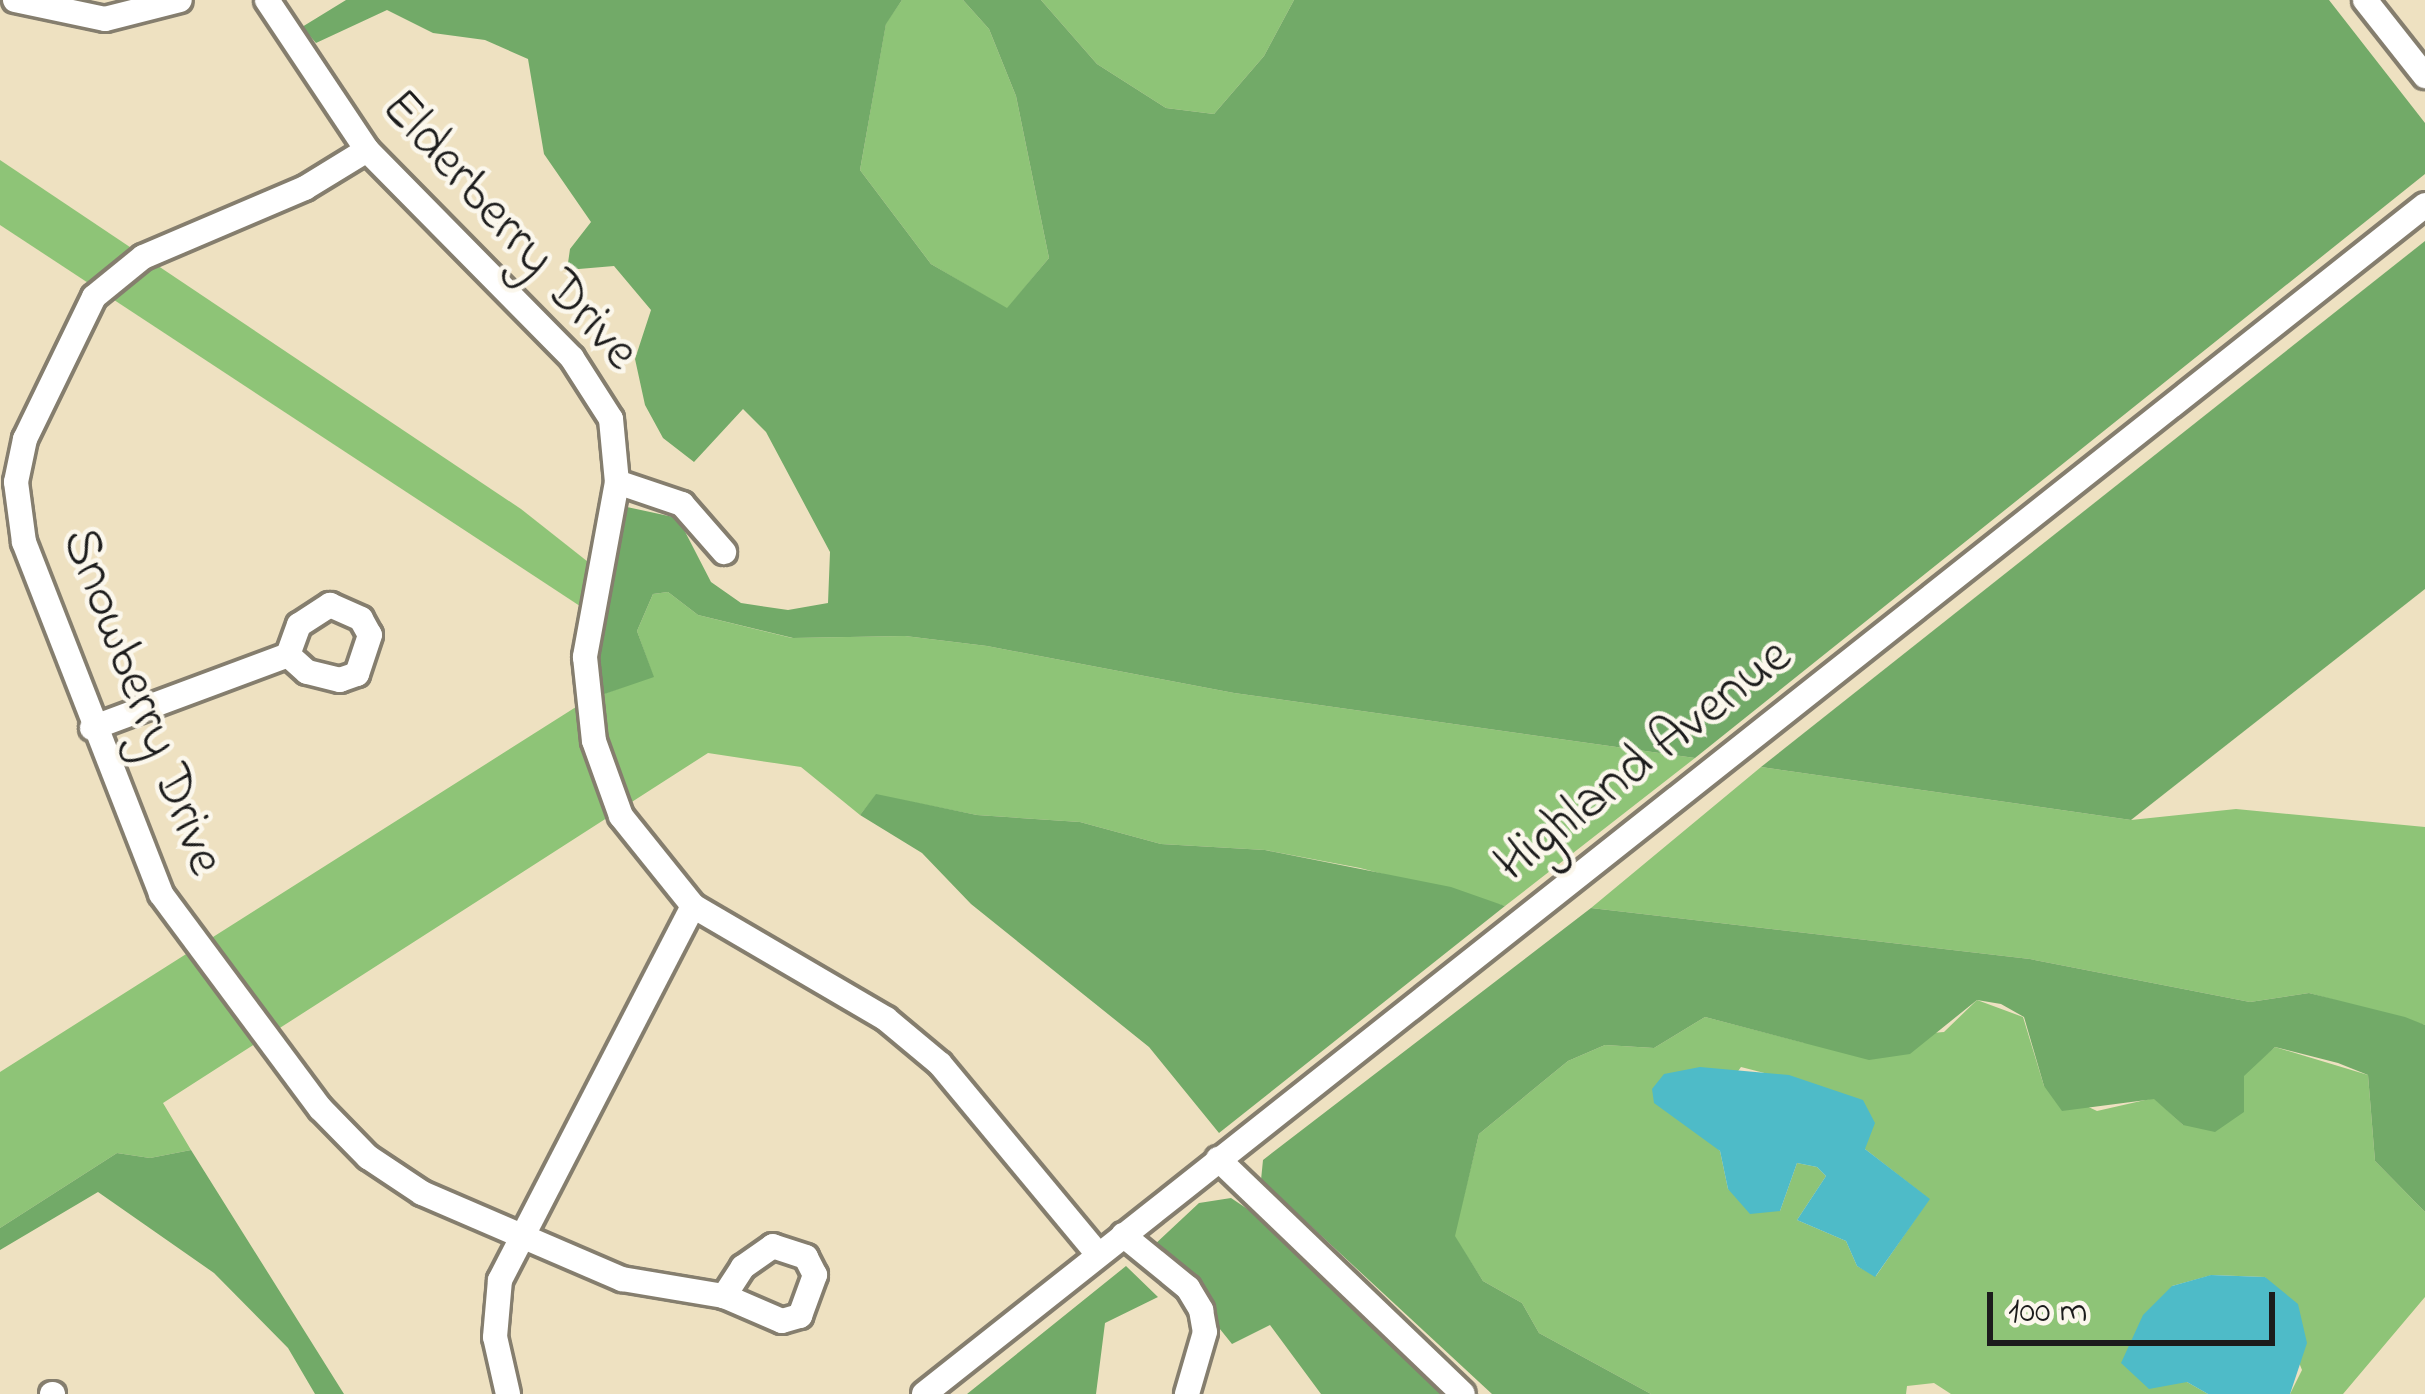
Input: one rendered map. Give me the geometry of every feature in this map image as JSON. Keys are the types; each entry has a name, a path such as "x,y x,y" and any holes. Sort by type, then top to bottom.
{"street":[{"path":"15,0 105,19 180,0"},
{"name":"Elderberry Drive","path":"267,0 367,151 583,370 611,419 617,482 586,634 594,741 621,816 693,906 914,1040 1098,1255"},
{"path":"2365,0 2425,76"},
{"name":"Snowberry Drive","path":"367,151 305,188 196,230 126,268 94,297 59,355 25,439 19,523 92,728 180,926 320,1108 394,1176 520,1240 622,1279 724,1296"},
{"name":"Highland Avenue","path":"924,1394 2425,205"},
{"path":"617,482 696,513 724,552"},
{"path":"92,728 288,655"},
{"path":"508,1394 495,1317 500,1280 693,906"},
{"path":"1218,1159 1463,1394"},
{"path":"1123,1235 1188,1288 1201,1310 1205,1332 1187,1394"}],"green space":[{"path":"346,0 902,0 886,24 860,170 931,264 1007,308 1049,258 1016,96 989,29 963,0 1041,0 1097,64 1166,108 1214,114 1264,56 1294,0 2329,0 2425,123 2425,174 1695,758 1234,693 987,646 905,636 793,638 698,615 668,592 653,594 637,631 654,677 587,700 613,504 678,518 711,582 741,603 788,610 828,603 830,552 766,432 743,409 694,462 663,438 645,405 635,359 651,310 614,266 567,270 570,249 591,222 544,154 528,59 485,40 433,33 387,10 316,43 302,27"},
{"path":"902,0 963,0 989,29 1016,96 1049,258 1007,309 931,264 860,170 886,23"},
{"path":"1041,0 1294,0 1264,56 1214,114 1166,108 1097,64"},
{"path":"0,160 521,509 597,569 589,612 0,225"},
{"path":"2425,241 2425,589 2131,820 1761,767"},
{"path":"668,592 698,615 792,638 905,636 987,646 1234,693 1695,758 1505,906 1360,868 1265,850 1161,844 1080,822 977,815 876,795 860,815 801,767 708,753 163,1103 191,1150 150,1158 117,1153 0,1228 0,1072 587,700 653,676 637,631 653,594"},
{"path":"1761,767 2131,820 2236,809 2425,827 2425,1025 2309,993 2250,1002 2030,959 1591,908"},
{"path":"876,794 977,815 1080,822 1161,844 1265,850 1451,887 1505,906 1219,1133 1149,1047 971,904 922,853 860,815"},
{"path":"1591,908 2030,959 2250,1002 2309,993 2405,1017 2425,1025 2425,1212 2375,1161 2368,1075 2338,1063 2275,1047 2244,1076 2244,1112 2215,1132 2183,1125 2154,1099 2062,1111 2044,1086 2024,1017 2001,1004 1977,1000 1910,1054 1869,1060 1705,1017 1654,1048 1605,1045 1568,1061 1479,1134 1455,1236 1483,1281 1522,1303 1539,1333 1651,1394 1492,1394 1261,1180 1263,1160"},
{"path":"1977,1000 2023,1017 2044,1086 2097,1111 2154,1098 2183,1125 2275,1047 2368,1075 2375,1161 2425,1212 2425,1297 2343,1394 2290,1394 2302,1370 2265,1277 2212,1275 2172,1286 2187,1382 2208,1394 1951,1394 1934,1383 1907,1386 1906,1394 1651,1394 1539,1333 1522,1303 1483,1281 1454,1236 1479,1134 1568,1061 1605,1045 1654,1048 1705,1017 1805,1043 1944,1032","holes":["1741,1067 1822,1088 1865,1149 1929,1199 1876,1276 1857,1266 1846,1241 1797,1220 1826,1176 1817,1167 1797,1163 1780,1211 1728,1189 1720,1151 1697,1128"]},
{"path":"191,1150 344,1394 315,1394 288,1348 214,1273 98,1192 0,1250 0,1228 117,1153 150,1158"},
{"path":"1231,1198 1261,1218 1441,1394 1321,1394 1270,1325 1232,1344 1153,1246 1199,1203"},
{"path":"1126,1266 1158,1297 1105,1323 1096,1394 967,1394"}],"water":[{"path":"1700,1067 1789,1075 1863,1100 1875,1123 1865,1149 1930,1199 1875,1277 1857,1266 1846,1241 1797,1220 1826,1176 1817,1167 1797,1163 1780,1211 1750,1214 1728,1189 1720,1151 1654,1103 1652,1089 1664,1074"},
{"path":"2211,1275 2265,1277 2298,1304 2307,1343 2290,1394 2208,1394 2187,1382 2149,1389 2121,1363 2143,1315 2172,1286"}]}
